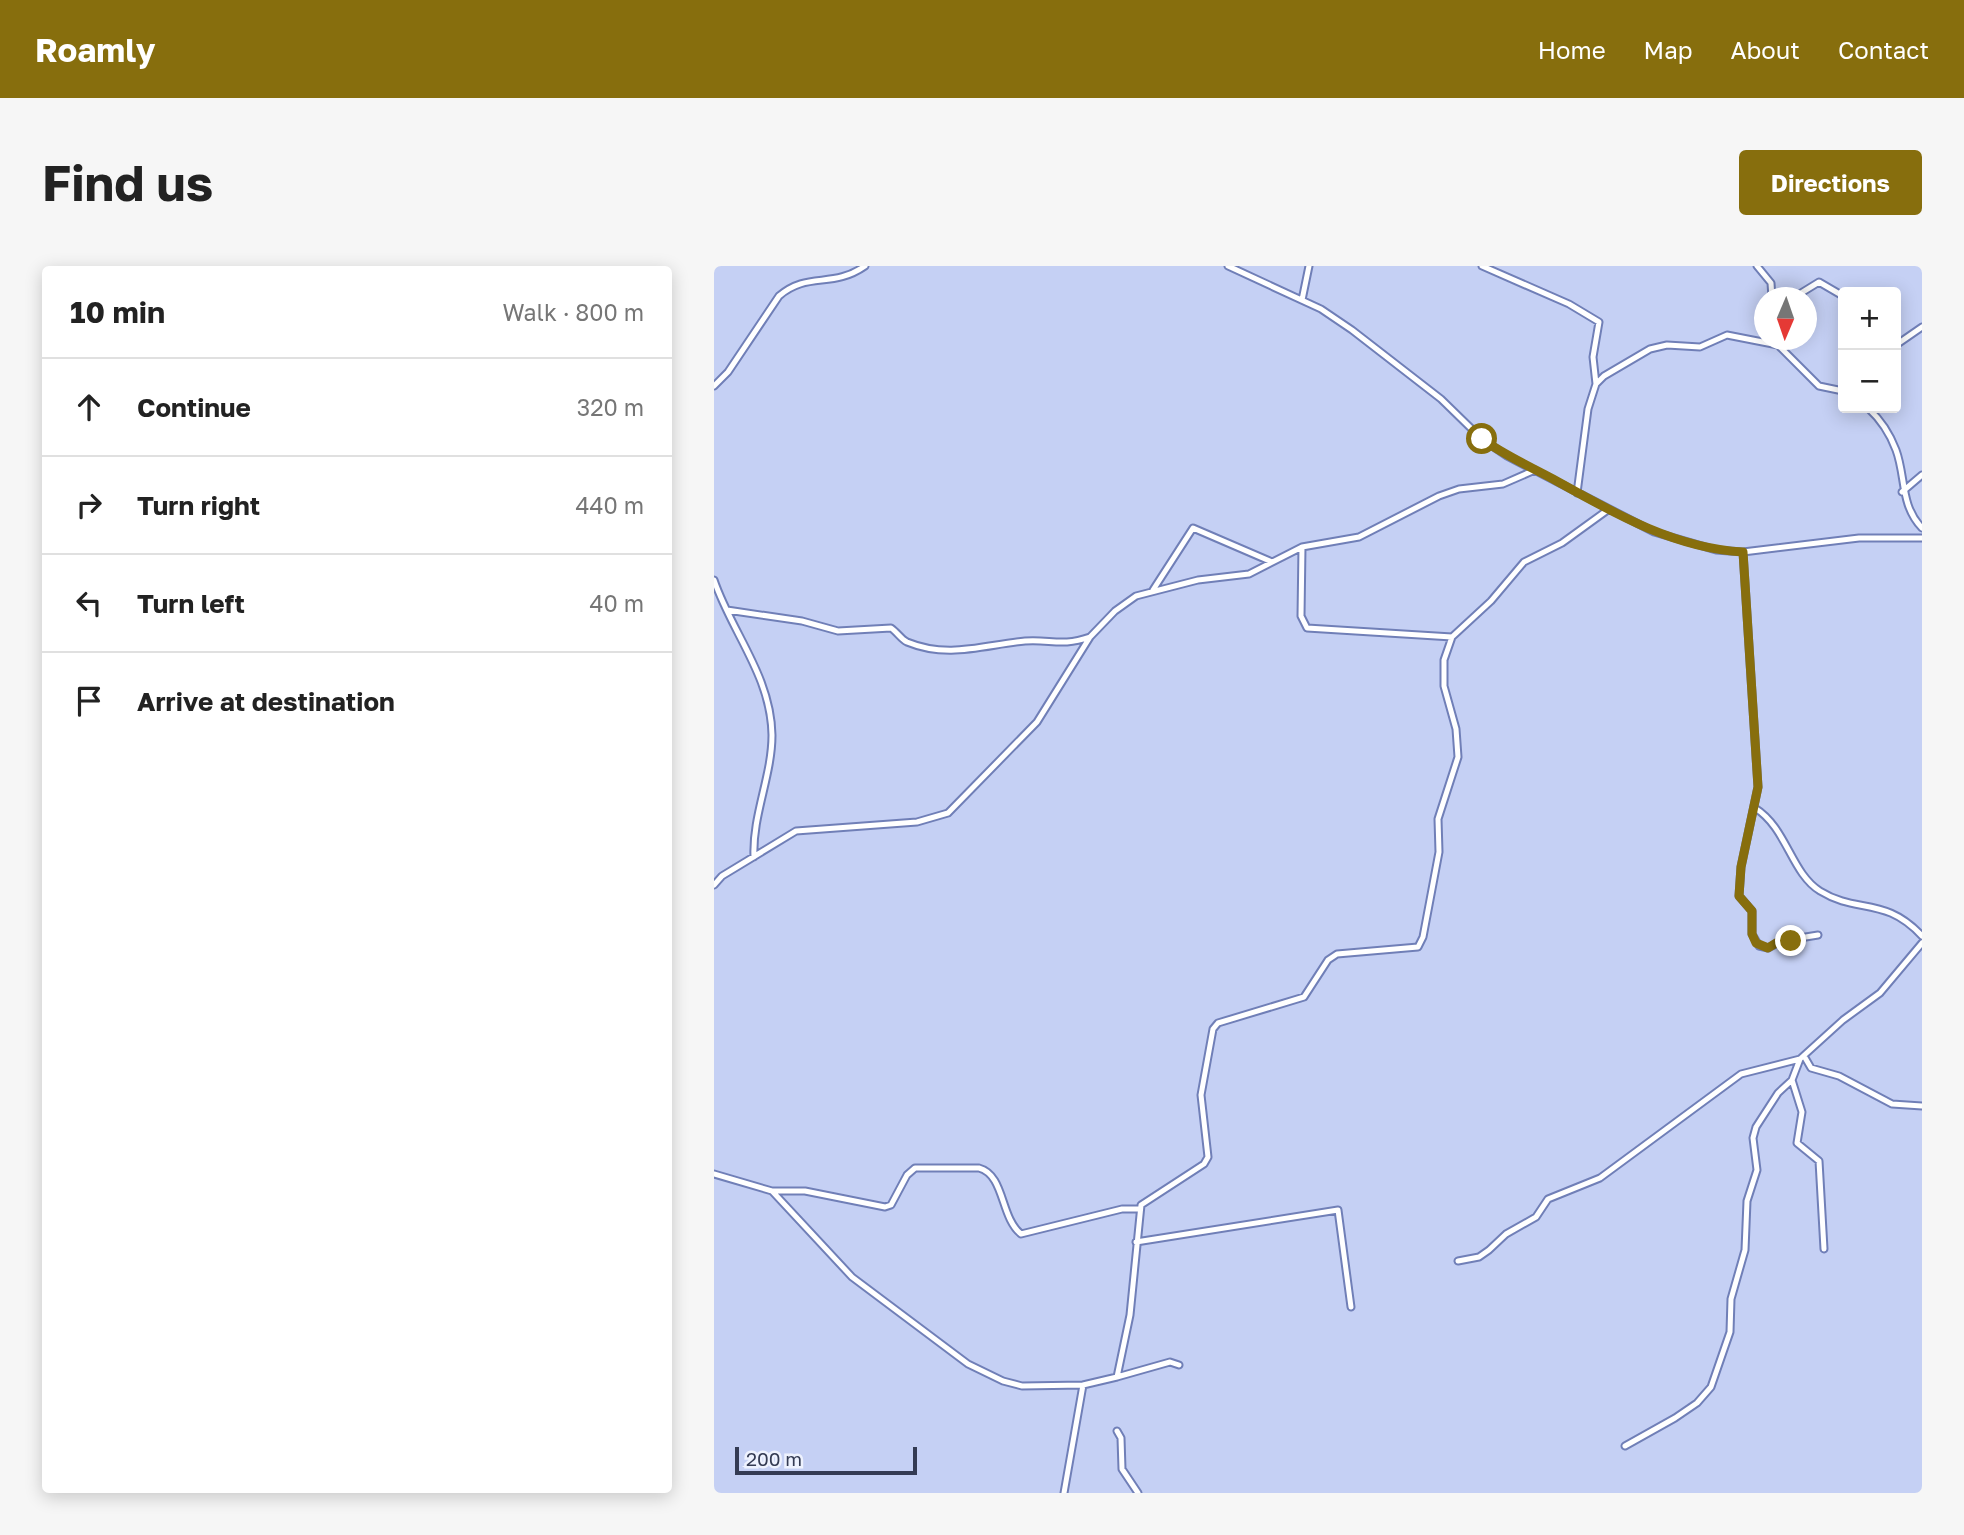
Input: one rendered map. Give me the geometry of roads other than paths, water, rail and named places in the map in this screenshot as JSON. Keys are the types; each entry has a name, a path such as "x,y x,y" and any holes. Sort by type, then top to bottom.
{"street":[{"path":"714,386 728,372 779,296 788,289 812,281 839,280 865,266"},
{"path":"1228,266 1302,300 1372,344 1493,447 1577,493 1685,543 1743,552 1859,538 1922,538"},
{"path":"1302,300 1309,266"},
{"path":"1482,266 1597,319 1600,327 1594,349 1596,384 1588,409 1577,493"},
{"path":"1757,266 1771,287"},
{"path":"1811,287 1819,282 1838,293"},
{"path":"1901,342 1922,327"},
{"path":"1596,384 1618,367 1660,346 1700,347 1727,335 1754,339"},
{"path":"1783,350 1819,386 1838,390"},
{"path":"1873,413 1896,450 1902,492 1922,528"},
{"path":"714,885 722,876 805,829 917,822 948,813 1037,722 1090,637 1124,604 1152,591 1208,578 1249,574 1302,547 1359,537 1459,489 1503,484 1535,470"},
{"path":"1902,492 1922,475"},
{"path":"1116,1377 1130,1315 1139,1209 1143,1202 1204,1164 1208,1157 1201,1095 1210,1037 1218,1023 1304,998 1328,960 1337,954 1418,947 1423,937 1439,852 1438,819 1458,757 1456,729 1444,686 1444,660 1452,637 1491,601 1524,562 1562,543 1609,509"},
{"path":"1152,591 1193,528 1272,562"},
{"path":"1302,547 1301,616 1307,628 1452,637"},
{"path":"1743,552 1758,787 1741,867 1739,896 1752,911 1753,939 1759,946 1768,948 1781,941 1818,935"},
{"path":"714,580 756,665 771,715 771,759 753,841 754,857"},
{"path":"727,610 802,621 838,631 891,628 908,642 944,652 993,648 1027,641 1065,644 1090,637"},
{"path":"1755,808 1774,825 1788,853 1819,890 1890,911 1908,920 1922,936"},
{"path":"1625,1446 1697,1403 1711,1387 1730,1332 1731,1299 1745,1250 1747,1201 1757,1170 1753,1138 1766,1111 1792,1080 1802,1058 1843,1020 1880,993 1903,962 1922,943"},
{"path":"1802,1058 1811,1068 1839,1076 1892,1104 1922,1106"},
{"path":"1458,1261 1479,1257 1506,1234 1536,1217 1548,1199 1600,1178 1741,1074 1802,1058"},
{"path":"1792,1080 1802,1120 1797,1143 1819,1161 1824,1249"},
{"path":"714,1174 772,1191 805,1191 885,1207 891,1205 907,1175 915,1168 979,1168 989,1171 994,1178 1006,1214 1020,1234 1122,1209 1139,1209"},
{"path":"772,1191 852,1277 968,1364 1003,1381 1022,1386 1083,1385 1170,1362 1179,1365"},
{"path":"1136,1242 1338,1210 1351,1307"},
{"path":"1064,1493 1083,1385"},
{"path":"1117,1430 1121,1438 1122,1469 1138,1493"}]}
